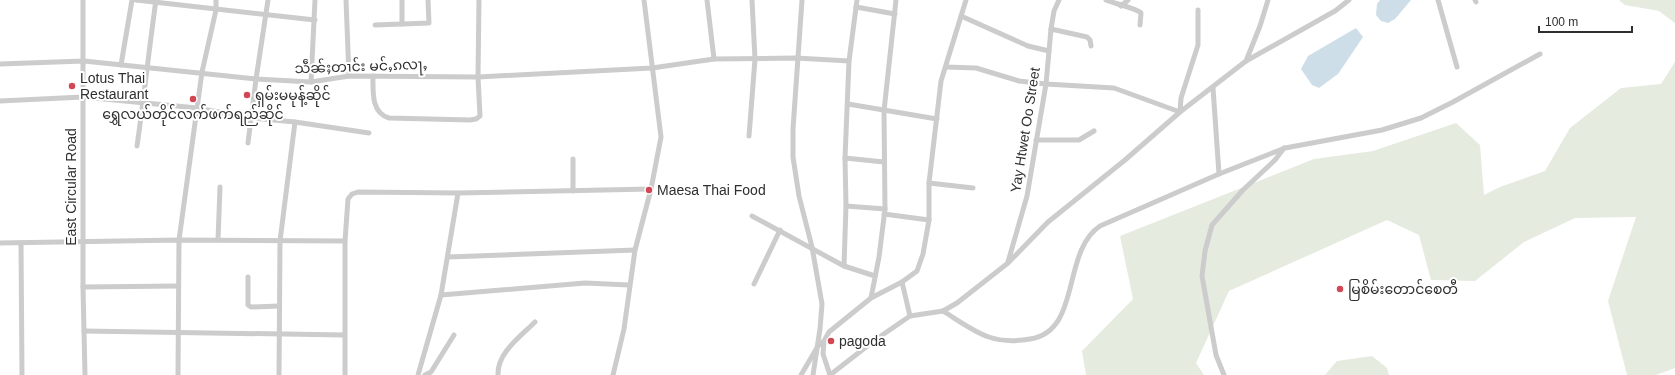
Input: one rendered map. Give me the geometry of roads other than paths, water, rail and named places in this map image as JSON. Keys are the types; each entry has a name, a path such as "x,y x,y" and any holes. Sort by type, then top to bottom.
{"street":[{"name":"East Circular Road","path":"83,0 83,287 85,375"},
{"path":"121,64 132,0"},
{"path":"136,0 156,1 216,10 315,20"},
{"path":"178,375 178,240 202,72 216,10 216,0"},
{"path":"248,143 268,0"},
{"path":"311,82 315,0"},
{"path":"346,0 349,76"},
{"path":"402,0 402,24"},
{"path":"375,25 429,23 428,0"},
{"path":"372,76 374,102 377,109 383,116 389,118 476,119 480,116 478,77 479,0"},
{"path":"613,375 624,329 635,250 651,189 661,137 644,0"},
{"path":"707,0 714,59"},
{"path":"749,136 755,59 752,0"},
{"path":"802,0 793,130 793,157 798,189 812,247 822,304 818,346 813,375"},
{"path":"844,266 846,206 845,158 849,61 856,0"},
{"path":"871,298 885,212 884,111 896,0"},
{"path":"966,0 941,81 929,183 929,220 923,254 917,271 902,282 871,298 829,332 824,341 822,354 830,375 875,340 910,316 943,310 957,303 1008,263 1048,222 1180,112 1246,61 1335,11 1349,0"},
{"name":"Yay Htwet Oo Street","path":"1008,263 1027,196 1046,84 1051,29 1054,11 1059,0"},
{"path":"1106,0 1121,6 1138,10 1141,13 1140,25"},
{"path":"1121,6 1128,0"},
{"path":"1246,61 1260,26 1268,0"},
{"path":"1438,0 1457,66"},
{"path":"137,146 146,67 156,1"},
{"path":"856,7 895,14"},
{"path":"1180,112 1181,98 1198,45 1198,10"},
{"path":"961,16 1028,46 1049,51"},
{"path":"1051,29 1087,38 1090,40 1091,46"},
{"path":"943,310 978,333 1004,342 1016,342 1033,339 1046,334 1055,325 1065,308 1077,258 1092,231 1100,226 1219,174 1285,148 1382,130 1421,118 1540,54"},
{"name":"သဵၼ်ႈတၢင်း မင်ႇၵလႃႇ","path":"0,64 84,62 121,64 256,78 311,82 349,76 478,77 652,68 714,59 799,58 849,61"},
{"path":"946,67 976,68 1019,81 1114,88 1180,112"},
{"path":"1213,88 1219,174"},
{"path":"0,101 83,97 143,102 197,108 251,118 295,122 369,133"},
{"path":"848,104 884,111 937,118"},
{"path":"279,375 280,241 295,122"},
{"path":"1036,140 1080,140 1094,131"},
{"path":"1224,375 1216,355 1202,276 1205,250 1212,224 1285,148"},
{"path":"845,158 884,162"},
{"path":"573,159 573,191"},
{"path":"929,183 973,188"},
{"path":"218,240 220,187"},
{"path":"345,375 345,241 348,199 352,194 358,192 458,194 651,189"},
{"path":"418,375 441,295 458,194"},
{"path":"846,206 929,220"},
{"path":"752,216 812,247 844,266 875,276"},
{"path":"754,284 780,230"},
{"path":"0,243 178,240 345,241"},
{"path":"21,243 22,375"},
{"path":"448,257 635,250"},
{"path":"248,277 248,305 251,308 279,306"},
{"path":"902,282 910,316"},
{"path":"441,295 585,283 629,285"},
{"path":"83,287 178,286"},
{"path":"498,375 499,361 535,322"},
{"path":"84,331 178,331 344,335"},
{"path":"425,375 431,372 454,335"},
{"path":"801,375 818,346 824,341"}],"place":[{"name":"Lotus Thai Restaurant","path":"72,86"},
{"name":"ရှမ်းမမုန့်ဆိုင်","path":"247,95"},
{"name":"ရွှေလယ်တိုင်လက်ဖက်ရည်ဆိုင်","path":"193,99"},
{"name":"Maesa Thai Food","path":"649,190"},
{"name":"မြစိမ်းတောင်စေတီ","path":"1340,289"},
{"name":"pagoda","path":"831,341"}]}
